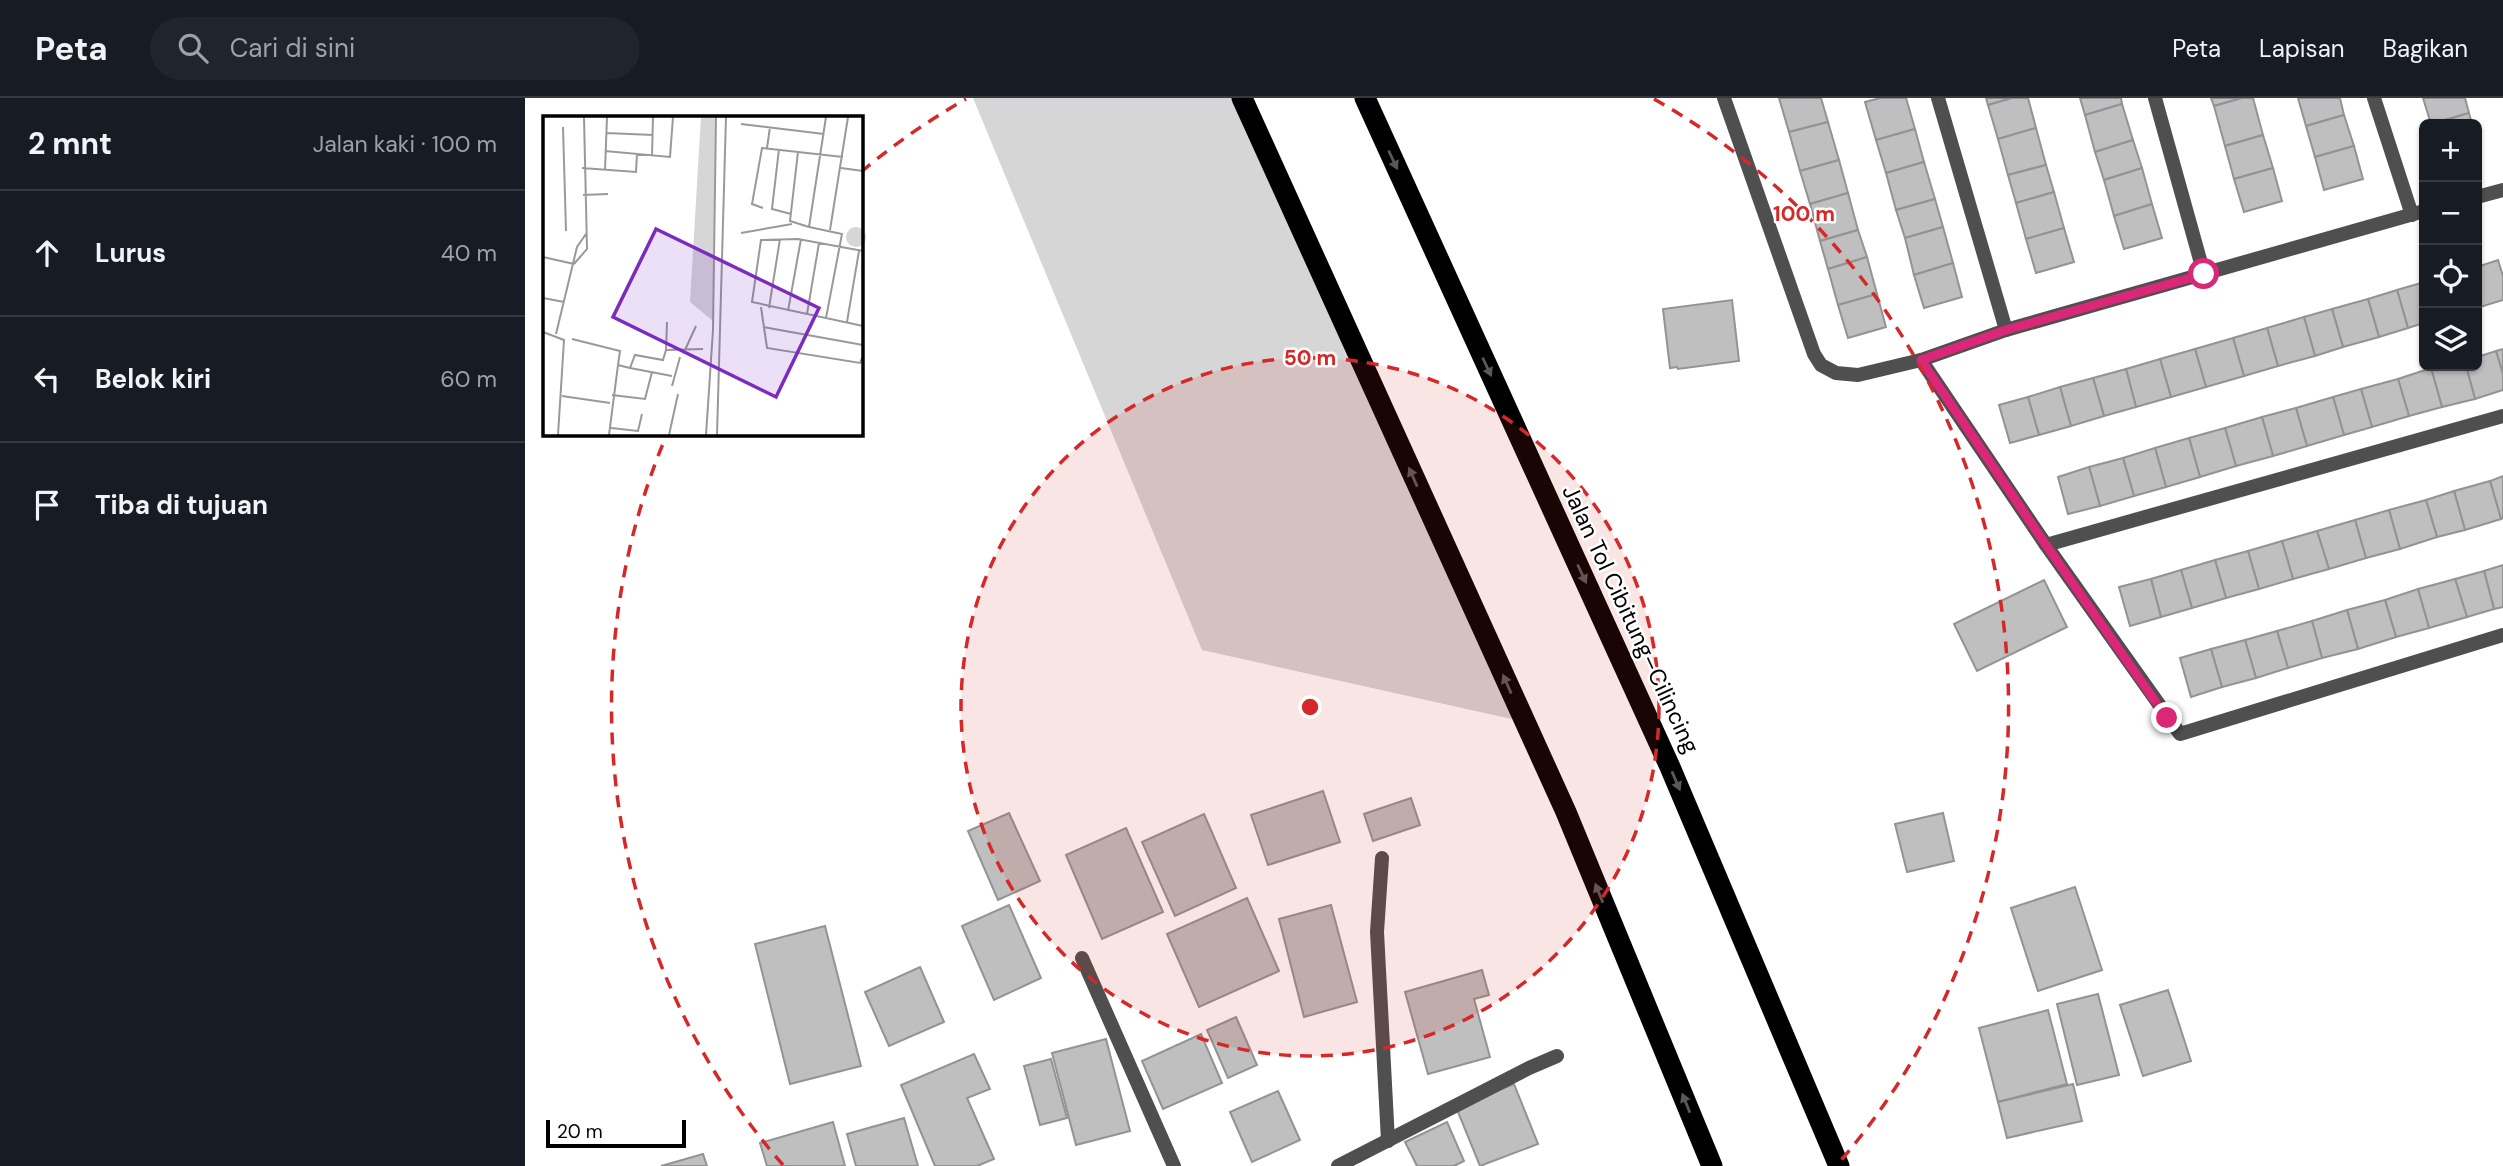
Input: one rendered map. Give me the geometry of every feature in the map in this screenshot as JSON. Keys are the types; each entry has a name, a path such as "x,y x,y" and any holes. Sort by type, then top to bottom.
{"highway":[{"path":"1241,98 1566,812 1712,1166"},
{"name":"Jalan Tol Cibitung–Cilincing","path":"1365,98 1670,767 1839,1166"}],"street":[{"path":"1724,98 1814,354 1821,365 1836,373 1858,375 1921,360 2006,330 2418,213 2374,98"},
{"path":"1938,98 2006,330"},
{"path":"2155,98 2204,274"},
{"path":"2482,196 2503,190"},
{"path":"1921,360 2046,545 2180,734 2503,635"},
{"path":"2046,545 2503,416"},
{"path":"1382,858 1377,932 1388,1141"},
{"path":"1082,958 1174,1166"},
{"path":"1338,1166 1557,1056"}],"shaded area":[{"path":"973,98 1242,98 1525,722 1202,650"}],"building":[{"path":"1779,98 1821,98 1828,122 1789,132"},
{"path":"1880,98 1906,98 1915,129 1876,140 1865,102"},
{"path":"1986,98 2012,98 1988,105"},
{"path":"2012,98 2028,98 2036,128 1998,139 1988,105"},
{"path":"2080,98 2121,98 2122,104 2085,115"},
{"path":"2211,98 2242,98 2214,106"},
{"path":"2242,98 2253,98 2263,135 2225,146 2214,106"},
{"path":"2298,98 2340,98 2344,115 2306,126"},
{"path":"2423,98 2465,98 2469,113 2448,119 2429,119"},
{"path":"2122,104 2133,140 2095,152 2085,115"},
{"path":"2469,113 2471,119 2449,119"},
{"path":"2344,115 2354,146 2315,157 2306,126"},
{"path":"1828,122 1839,160 1800,171 1789,132"},
{"path":"2036,128 2046,165 2008,175 1998,139"},
{"path":"1915,129 1924,162 1886,173 1876,140"},
{"path":"2263,135 2273,168 2234,179 2225,146"},
{"path":"2133,140 2142,168 2104,180 2095,152"},
{"path":"2354,146 2363,179 2324,190 2315,157"},
{"path":"1839,160 1848,193 1810,204 1800,171"},
{"path":"1924,162 1935,199 1896,210 1886,173"},
{"path":"2046,165 2054,192 2016,203 2008,175"},
{"path":"2142,168 2152,204 2114,216 2104,180"},
{"path":"2273,168 2282,201 2244,212 2234,179"},
{"path":"2054,192 2064,228 2026,239 2016,203"},
{"path":"1848,193 1858,230 1820,241 1810,204"},
{"path":"1935,199 1943,227 1905,238 1896,210"},
{"path":"2152,204 2162,238 2124,249 2114,216"},
{"path":"1943,227 1953,263 1914,275 1905,238"},
{"path":"2064,228 2074,262 2036,273 2026,239"},
{"path":"1858,230 1867,257 1828,269 1820,241"},
{"path":"1867,257 1877,294 1838,305 1828,269"},
{"path":"2498,260 2503,276 2503,300 2482,306 2482,265"},
{"path":"1953,263 1962,297 1924,308 1914,275"},
{"path":"2419,283 2419,325 2408,328 2397,290"},
{"path":"2397,290 2408,328 2379,337 2368,299"},
{"path":"1877,294 1886,327 1848,338 1838,305"},
{"path":"2368,299 2379,337 2343,347 2332,309"},
{"path":"1732,300 1739,361 1670,368 1663,309"},
{"path":"2332,309 2343,347 2315,356 2304,317"},
{"path":"2304,317 2315,356 2278,366 2267,328"},
{"path":"2267,328 2278,366 2244,376 2233,338"},
{"path":"2233,338 2244,376 2206,387 2195,349"},
{"path":"2195,349 2206,387 2171,397 2160,359"},
{"path":"2503,349 2503,374 2496,351"},
{"path":"2496,351 2503,374 2503,390 2475,399 2467,371 2482,371 2482,355"},
{"path":"2160,359 2171,397 2136,407 2126,369"},
{"path":"2126,369 2136,407 2104,416 2093,378"},
{"path":"2422,371 2432,371 2442,407 2409,416 2398,379"},
{"path":"2432,371 2467,371 2475,399 2442,407"},
{"path":"2093,378 2104,416 2071,426 2060,387"},
{"path":"2398,379 2409,416 2372,427 2361,389"},
{"path":"2060,387 2071,426 2039,435 2028,397"},
{"path":"2361,389 2372,427 2344,435 2333,397"},
{"path":"2028,397 2039,435 2010,443 1999,405"},
{"path":"2333,397 2344,435 2307,446 2296,408"},
{"path":"2296,408 2307,446 2273,456 2262,417"},
{"path":"2262,417 2273,456 2236,466 2225,428"},
{"path":"2225,428 2236,466 2200,477 2189,438"},
{"path":"2189,438 2200,477 2166,487 2155,448"},
{"path":"2155,448 2166,487 2134,496 2123,458"},
{"path":"2123,458 2134,496 2100,506 2089,467"},
{"path":"2089,467 2100,506 2068,514 2058,477"},
{"path":"2503,476 2503,518 2501,519 2490,481"},
{"path":"2490,481 2501,519 2465,530 2454,491"},
{"path":"2454,491 2465,530 2437,537 2426,500"},
{"path":"2426,500 2437,537 2400,549 2389,510"},
{"path":"2389,510 2400,549 2366,558 2355,520"},
{"path":"2355,520 2366,558 2329,569 2317,531"},
{"path":"2317,531 2329,569 2293,579 2282,541"},
{"path":"2282,541 2293,579 2259,589 2248,551"},
{"path":"2248,551 2259,589 2226,598 2215,560"},
{"path":"2215,560 2226,598 2192,608 2181,570"},
{"path":"2503,565 2503,607 2494,609 2484,571"},
{"path":"2181,570 2192,608 2161,617 2151,579"},
{"path":"2484,571 2494,609 2467,617 2455,579"},
{"path":"2151,579 2161,617 2130,626 2119,587"},
{"path":"2455,579 2467,617 2429,628 2418,589"},
{"path":"2044,580 2067,627 1977,671 1954,624"},
{"path":"2418,589 2429,628 2396,637 2385,600"},
{"path":"2385,600 2396,637 2358,649 2347,610"},
{"path":"2347,610 2358,649 2322,658 2312,621"},
{"path":"2312,621 2322,658 2288,668 2277,631"},
{"path":"2277,631 2288,668 2256,678 2245,640"},
{"path":"2245,640 2256,678 2222,687 2211,649"},
{"path":"2211,649 2222,687 2191,697 2180,658"},
{"path":"1323,791 1340,842 1268,865 1251,815"},
{"path":"1411,798 1420,825 1373,841 1364,814"},
{"path":"1009,813 1040,881 998,900 968,831"},
{"path":"1943,813 1954,861 1907,872 1895,824"},
{"path":"1204,814 1236,888 1175,916 1142,842"},
{"path":"1126,828 1163,912 1102,939 1066,855"},
{"path":"2075,887 2102,970 2038,991 2011,908"},
{"path":"1247,898 1279,971 1199,1007 1167,934"},
{"path":"1009,905 1041,978 994,1000 962,926"},
{"path":"1331,905 1357,1002 1304,1017 1279,919"},
{"path":"825,926 861,1066 790,1084 755,944"},
{"path":"920,967 944,1022 889,1046 865,992"},
{"path":"1482,970 1489,995 1474,999 1490,1057 1428,1074 1405,992"},
{"path":"2168,990 2191,1061 2143,1076 2120,1005"},
{"path":"2098,994 2119,1075 2077,1085 2057,1004"},
{"path":"2048,1010 2067,1084 1998,1102 1979,1028"},
{"path":"1236,1017 1257,1065 1228,1078 1207,1030"},
{"path":"1201,1034 1222,1083 1163,1109 1142,1061"},
{"path":"1106,1039 1130,1131 1076,1145 1052,1053"},
{"path":"974,1054 990,1089 967,1098 994,1159 977,1166 935,1166 901,1085"},
{"path":"1051,1059 1067,1118 1040,1125 1024,1066"},
{"path":"1514,1084 1538,1144 1480,1166 1456,1107"},
{"path":"2073,1084 2082,1121 2007,1138 1998,1102"},
{"path":"1278,1091 1300,1140 1252,1162 1230,1112"},
{"path":"904,1118 918,1166 856,1166 847,1134"},
{"path":"833,1122 845,1166 767,1166 760,1143"},
{"path":"1447,1122 1464,1161 1454,1166 1417,1166 1405,1142"},
{"path":"703,1154 707,1166 661,1166"}],"route":[{"path":"2167,718 1921,360 2006,330 2204,274"}]}
